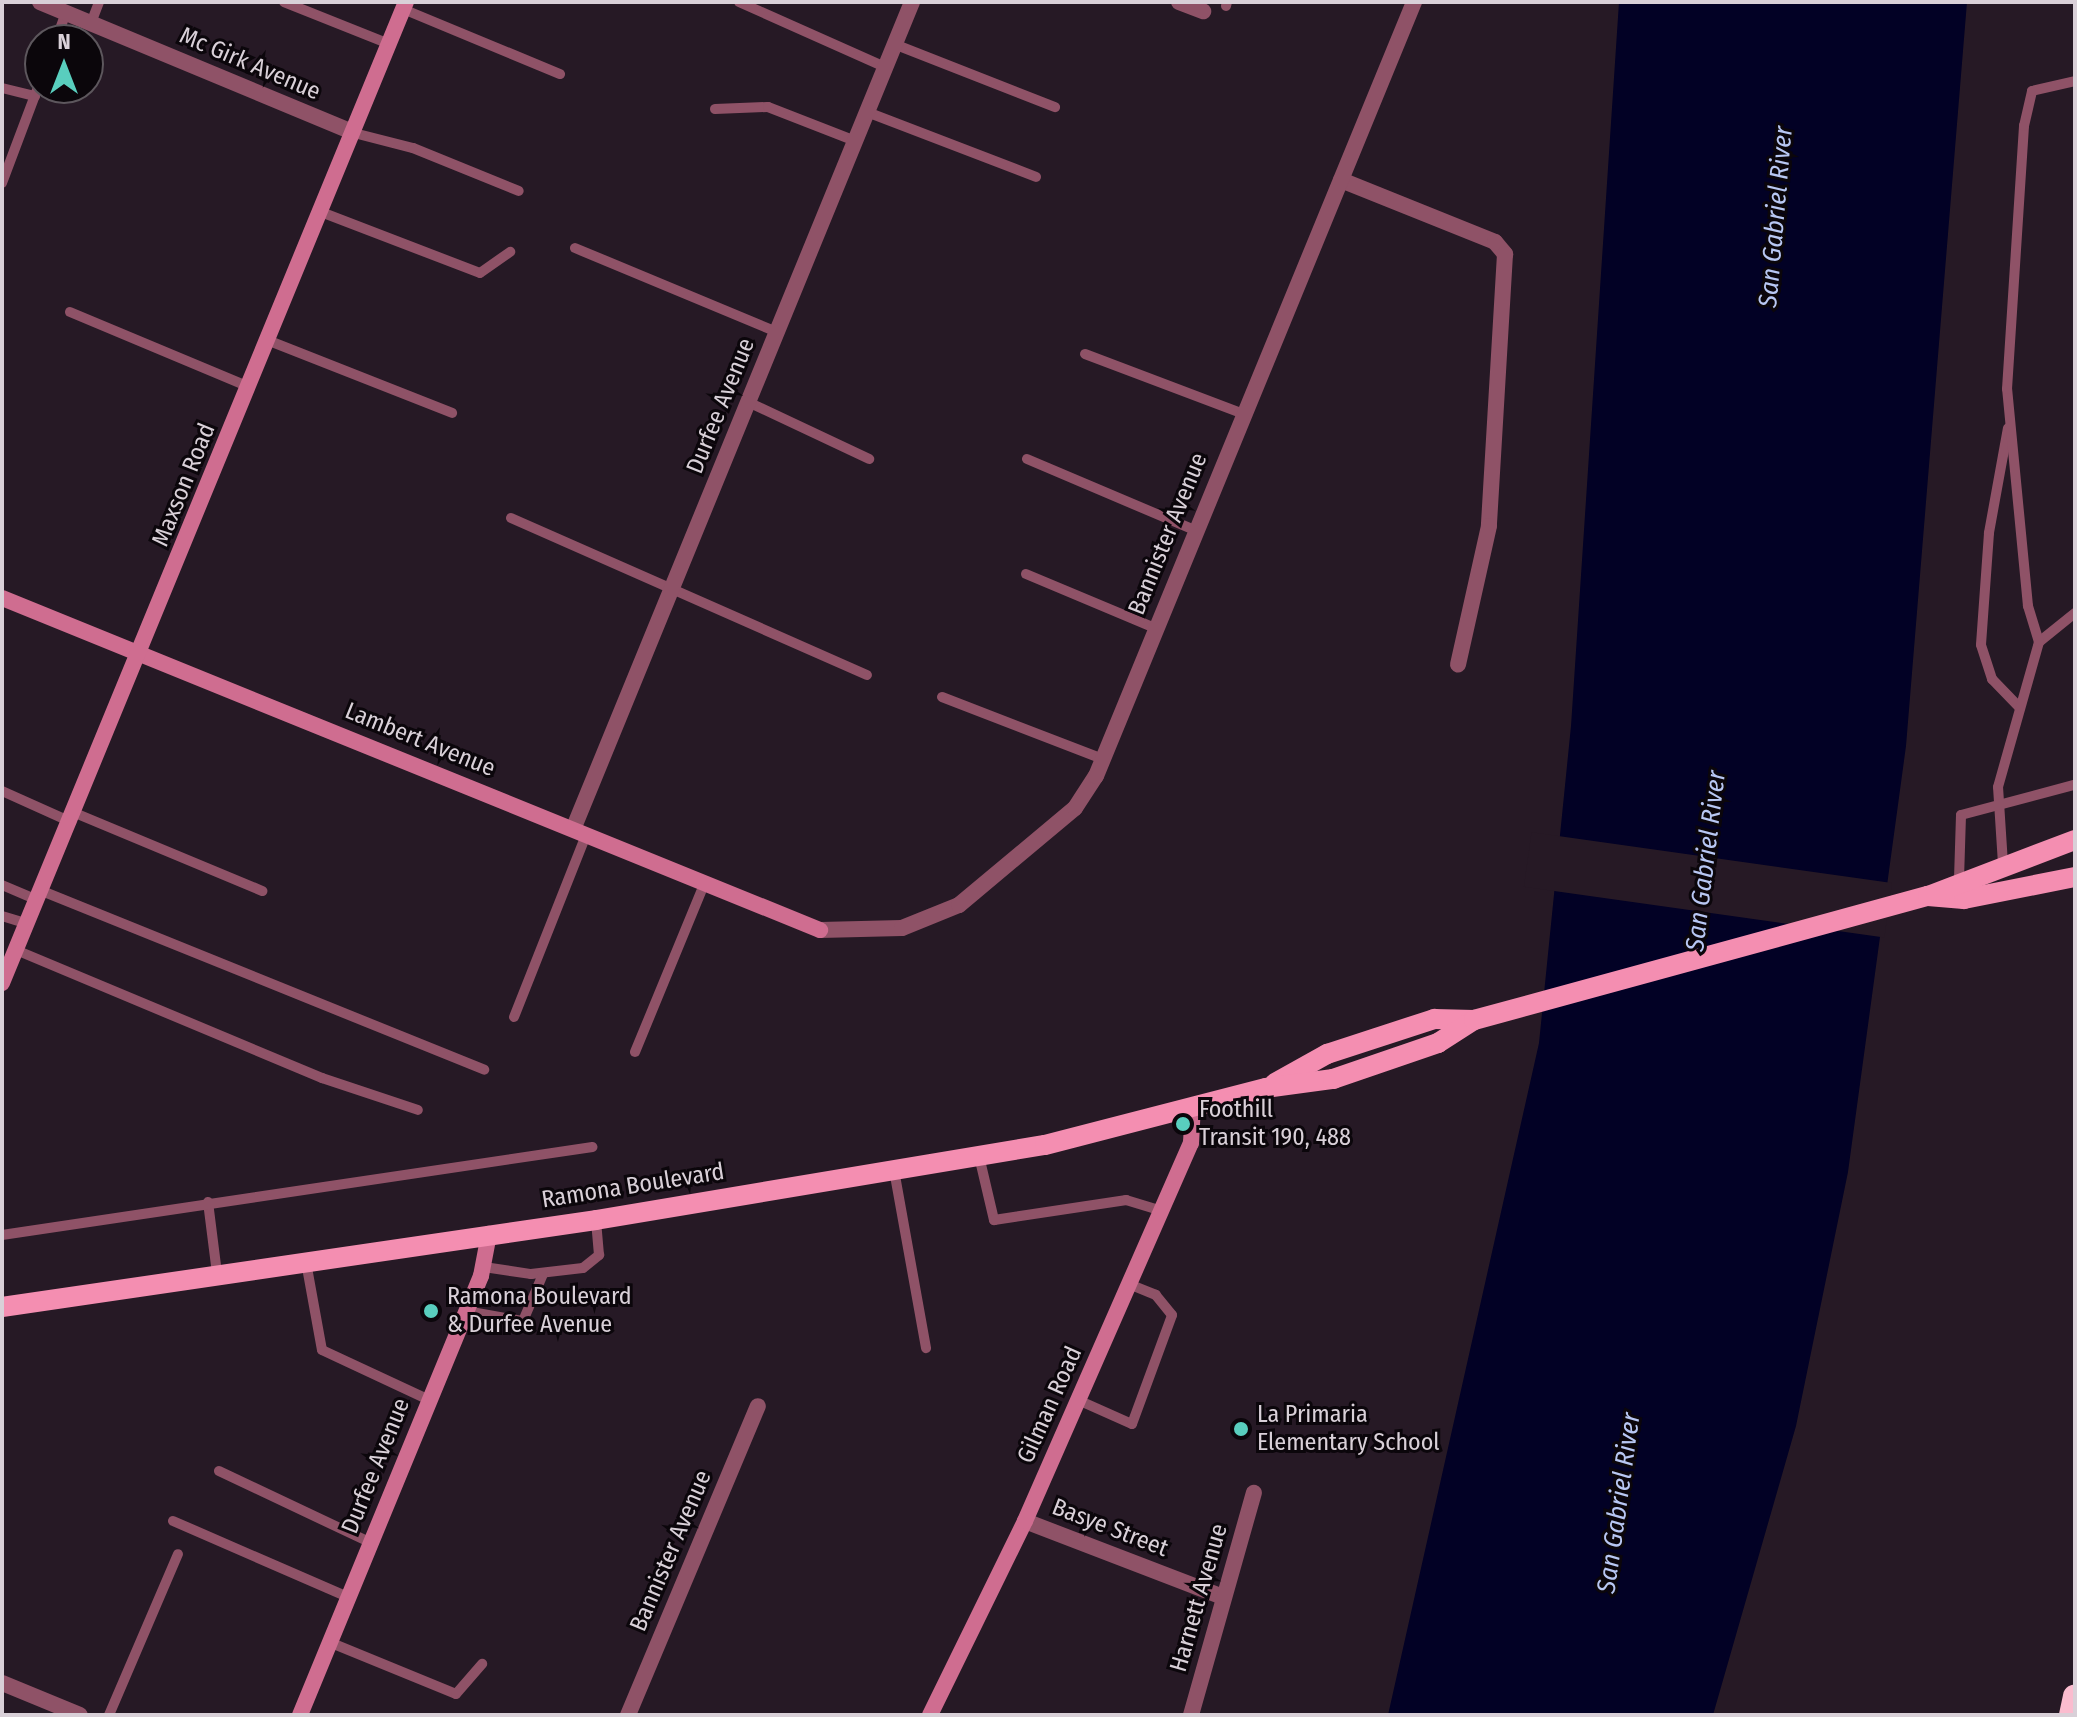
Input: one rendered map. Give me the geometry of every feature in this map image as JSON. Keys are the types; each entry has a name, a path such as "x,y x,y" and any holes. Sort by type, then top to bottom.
{"highway":[{"path":"2071,1715 2075,1696"}],"main road":[{"name":"Ramona Boulevard","path":"2,1307 217,1273 596,1220 979,1156 1193,1108 1266,1088 1327,1054 1434,1019 1474,1020 1928,896 1959,879 2075,840"},
{"name":"Ramona Boulevard","path":"1928,896 1964,899 2075,877"}],"street":[{"name":"Mc Girk Avenue","path":"42,2 354,133"},
{"name":"Durfee Avenue","path":"581,830 671,590 912,2"},
{"path":"1179,2 1203,11"},
{"name":"Bannister Avenue","path":"820,930 902,928 959,905 1075,808 1103,759 1194,530 1414,2"},
{"name":"Maxson Road","path":"2,983 142,656 404,5"},
{"path":"1341,180 1495,242 1505,254 1489,526 1458,665"},
{"name":"Lambert Avenue","path":"2,598 581,830 820,930"},
{"name":"Gilman Road","path":"930,1715 1025,1521 1191,1143 1193,1108"},
{"name":"Durfee Avenue","path":"300,1715 484,1267 489,1234"},
{"name":"Bannister Avenue","path":"628,1715 758,1406"},
{"name":"Harnett Avenue","path":"1191,1715 1254,1493"},
{"name":"Basye Street","path":"1025,1521 1223,1597"},
{"path":"2,1683 60,1711 80,1715"}],"lane":[{"path":"91,23 99,2"},
{"path":"284,2 389,44"},
{"path":"739,2 885,67"},
{"path":"404,5 560,74"},
{"path":"62,24 66,13"},
{"path":"894,44 1055,107"},
{"path":"2020,708 1992,679 1981,645 1989,533 2010,419 2027,102 2044,84 2075,81"},
{"path":"2,88 24,93"},
{"path":"2,183 32,104"},
{"path":"715,109 768,107 855,141"},
{"path":"867,112 1036,177"},
{"path":"354,133 413,148 519,191"},
{"path":"321,212 480,273 510,252"},
{"path":"575,248 777,332"},
{"path":"70,312 249,387"},
{"path":"267,340 452,413"},
{"path":"1085,354 1244,414"},
{"path":"748,402 869,459"},
{"path":"2003,864 1997,805 2039,642 2028,606 2010,419"},
{"path":"1027,459 1194,530"},
{"path":"511,518 867,675"},
{"path":"1026,574 1155,628"},
{"path":"2039,642 2075,613"},
{"path":"942,697 1103,759"},
{"path":"1959,879 1961,815 2074,785"},
{"path":"2,791 262,891"},
{"path":"514,1017 581,830"},
{"path":"635,1052 705,882"},
{"path":"2,885 40,896 484,1070"},
{"path":"2,916 28,924"},
{"path":"16,950 322,1078 418,1110"},
{"path":"2,1235 592,1147"},
{"path":"979,1156 994,1220 1126,1200 1161,1211"},
{"path":"894,1170 926,1348"},
{"path":"208,1202 217,1273"},
{"path":"484,1267 543,1274 594,1262 596,1220"},
{"path":"306,1262 322,1350 429,1400"},
{"path":"466,1311 523,1321 543,1274"},
{"path":"1078,1400 1132,1424 1172,1315 1156,1295 1129,1284"},
{"path":"219,1471 371,1543"},
{"path":"173,1521 348,1597"},
{"path":"109,1715 178,1554"},
{"path":"329,1642 456,1694 482,1664"}],"water":[{"name":"San Gabriel River","path":"1619,2 1967,2 1906,746 1848,1172 1796,1426 1713,1715 1388,1715 1539,1043 1571,726"}],"pier":[{"path":"1532,832 1892,883 1884,937 1524,887"}],"place":[{"name":"Foothill Transit 190, 488","path":"1183,1124"},
{"name":"Ramona Boulevard & Durfee Avenue","path":"431,1311"},
{"name":"La Primaria Elementary School","path":"1241,1429"}]}
